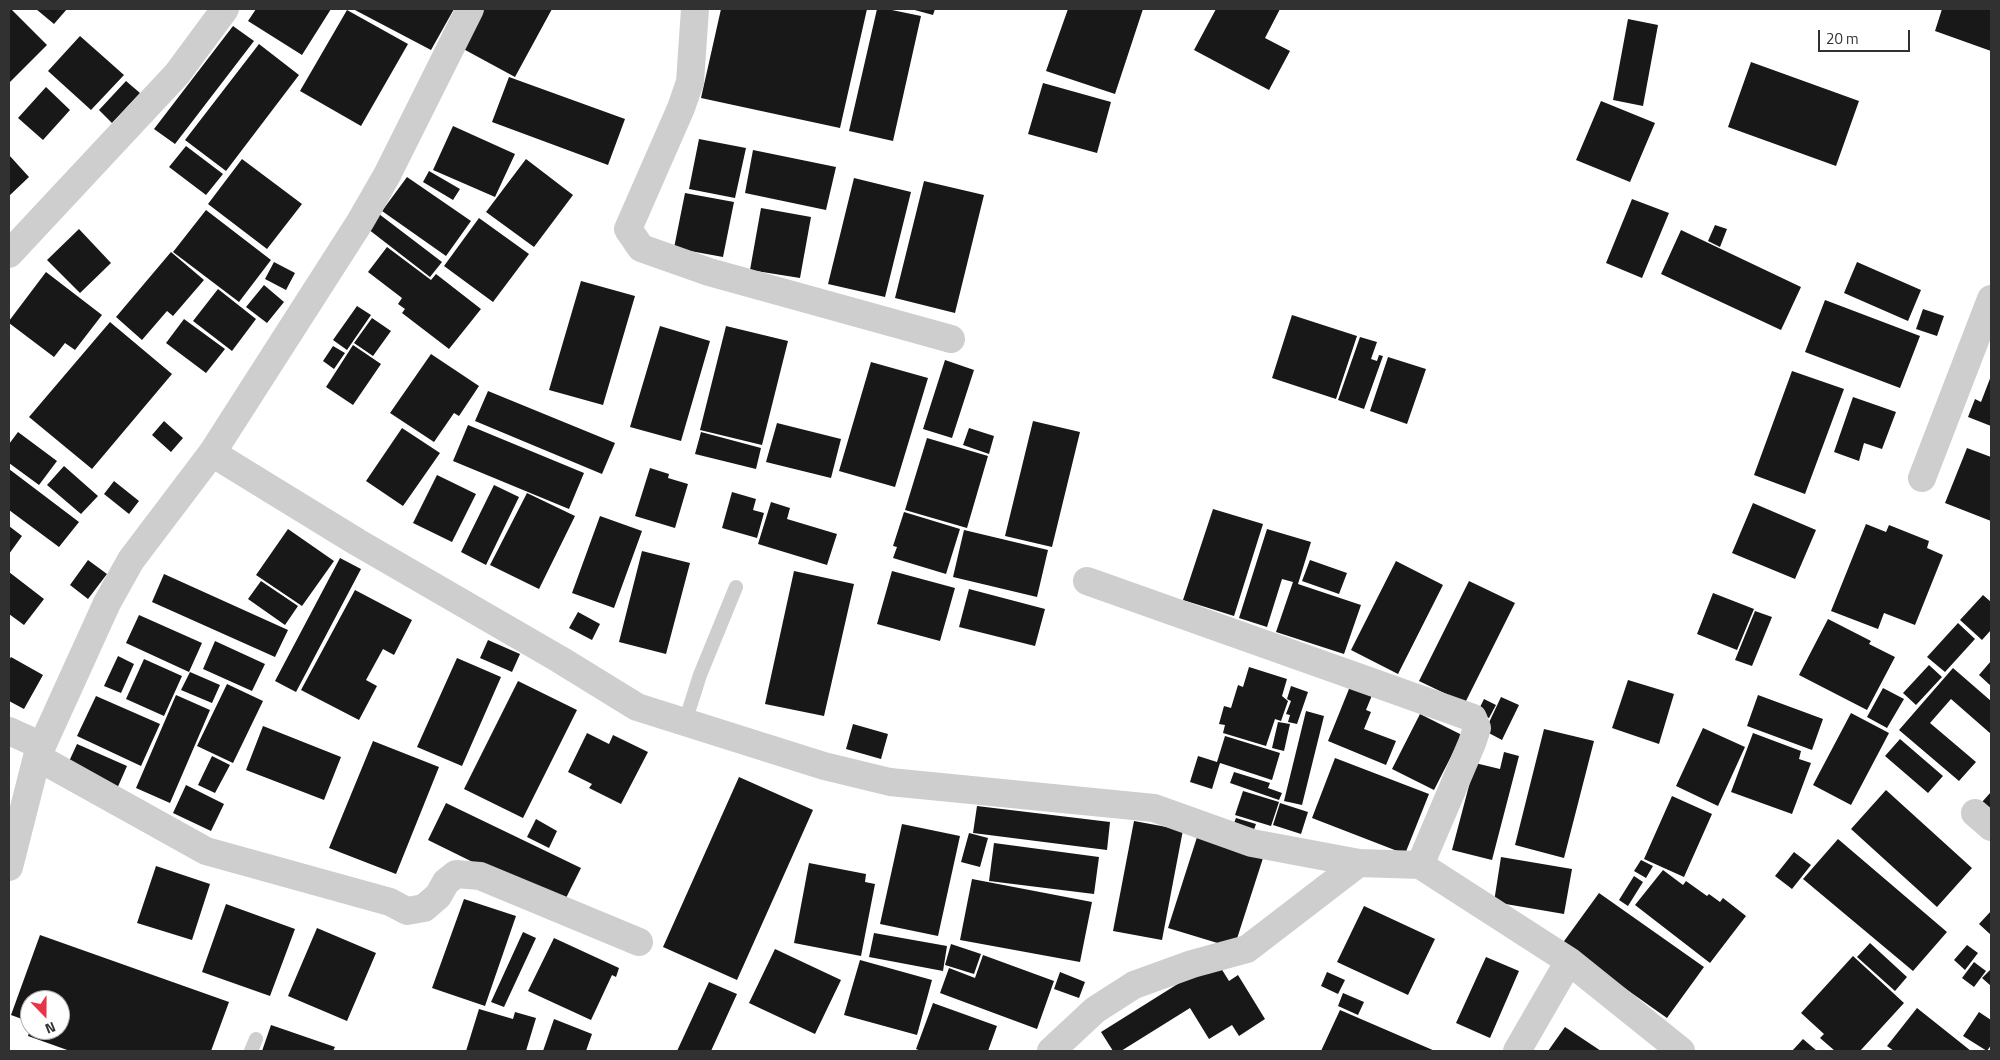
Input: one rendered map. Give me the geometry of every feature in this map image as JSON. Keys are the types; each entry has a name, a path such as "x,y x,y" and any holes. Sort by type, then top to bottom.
{"street":[{"path":"9,254 177,74 225,9"},
{"path":"9,867 39,751 107,602 132,560 212,452 360,222 387,175 470,9"},
{"path":"695,9 690,82 681,108 628,229 641,248 709,272 951,339"},
{"path":"1922,478 1991,299"},
{"path":"212,452 357,542 559,659 637,707 824,766 890,782 1154,808 1252,844 1359,864 1420,865 1570,961 1681,1051"},
{"path":"1087,581 1473,718 1477,728 1472,743 1420,865"},
{"path":"9,731 206,851 390,902 407,911 424,908 438,896 446,882 456,874 480,876 639,942"},
{"path":"1051,1051 1095,1010 1134,985 1192,964 1247,949 1359,864"},
{"path":"1517,1051 1570,961"}],"lane":[{"path":"685,722 700,675 736,587"}],"building":[{"path":"9,9 47,45 9,83"},
{"path":"36,9 67,9 54,24"},
{"path":"256,9 331,9 302,55 248,21"},
{"path":"353,9 454,9 431,50"},
{"path":"475,9 552,9 515,77 456,45"},
{"path":"721,9 867,9 840,128 701,98"},
{"path":"877,9 887,9 921,16 893,141 849,131"},
{"path":"911,9 935,9 933,15"},
{"path":"1068,9 1143,9 1115,94 1046,71"},
{"path":"1216,9 1280,9 1265,38 1290,51 1269,90 1194,50"},
{"path":"1942,9 1991,9 1991,51 1935,31"},
{"path":"347,10 408,44 361,126 300,91"},
{"path":"1628,19 1658,25 1643,106 1613,100"},
{"path":"233,26 254,41 175,144 154,129"},
{"path":"80,36 124,75 91,110 48,71"},
{"path":"259,44 299,75 226,171 185,140"},
{"path":"1751,62 1859,101 1836,166 1728,127"},
{"path":"509,77 625,119 608,165 492,122"},
{"path":"126,81 140,93 112,123 99,110"},
{"path":"1043,83 1111,102 1097,153 1028,134"},
{"path":"46,87 70,110 43,140 18,118"},
{"path":"1601,101 1655,123 1630,182 1576,160"},
{"path":"453,126 515,154 495,197 433,170"},
{"path":"699,139 746,148 735,198 689,189"},
{"path":"186,146 223,174 206,195 169,167"},
{"path":"753,150 836,167 826,210 745,193"},
{"path":"9,155 29,177 9,196"},
{"path":"242,159 302,204 267,249 208,204"},
{"path":"526,159 573,195 534,247 486,212"},
{"path":"429,171 460,189 453,200 423,182"},
{"path":"407,177 471,221 446,256 382,211"},
{"path":"854,178 911,192 885,297 828,284"},
{"path":"924,181 984,195 955,313 895,298"},
{"path":"685,193 734,202 723,257 674,248"},
{"path":"1632,199 1669,213 1642,278 1606,263"},
{"path":"761,208 811,217 800,278 750,270"},
{"path":"206,210 271,260 239,302 173,252"},
{"path":"379,214 442,262 430,277 368,229"},
{"path":"479,218 529,254 493,302 444,266"},
{"path":"1715,225 1727,229 1720,247 1708,241"},
{"path":"79,229 111,263 80,293 47,260"},
{"path":"1681,230 1801,287 1781,330 1661,274"},
{"path":"387,247 431,280 436,274 481,309 449,349 402,313 405,309 398,304 402,298 368,272"},
{"path":"171,252 204,280 173,316 167,311 142,340 116,317"},
{"path":"274,262 295,273 286,290 265,279"},
{"path":"1857,262 1921,290 1908,321 1844,293"},
{"path":"46,272 102,315 75,350 65,343 54,357 9,323"},
{"path":"581,281 635,296 603,405 549,390"},
{"path":"264,285 284,302 267,323 246,307"},
{"path":"218,289 256,319 232,351 193,321"},
{"path":"1825,300 1920,336 1900,388 1805,352"},
{"path":"357,306 371,315 347,350 333,340"},
{"path":"1923,309 1944,316 1937,336 1916,329"},
{"path":"1292,315 1357,336 1336,399 1272,378"},
{"path":"372,318 391,331 373,356 354,343"},
{"path":"184,319 225,349 206,373 166,343"},
{"path":"110,322 172,374 92,469 29,417"},
{"path":"660,326 710,341 681,441 630,427"},
{"path":"726,326 788,341 762,445 700,430"},
{"path":"1360,337 1377,342 1371,359 1377,361 1379,355 1383,356 1364,409 1338,400"},
{"path":"353,345 381,364 353,405 326,387"},
{"path":"333,346 345,353 334,369 323,361"},
{"path":"431,354 479,386 459,416 454,413 434,442 390,413"},
{"path":"1388,357 1426,369 1407,424 1370,411"},
{"path":"945,360 974,370 952,438 923,429"},
{"path":"871,362 928,378 895,487 839,471"},
{"path":"1792,371 1844,389 1805,494 1754,475"},
{"path":"1991,376 1991,426 1968,417 1975,399 1981,402"},
{"path":"488,391 615,443 602,474 475,421"},
{"path":"1853,397 1896,412 1882,449 1864,443 1859,461 1834,452"},
{"path":"164,421 183,438 171,452 152,435"},
{"path":"1033,421 1080,432 1052,547 1005,536"},
{"path":"777,423 841,439 831,478 766,462"},
{"path":"468,425 584,473 569,509 453,461"},
{"path":"402,428 440,453 403,506 366,481"},
{"path":"969,428 994,436 989,454 963,445"},
{"path":"18,432 57,461 39,485 9,463 9,444"},
{"path":"701,432 761,448 756,469 695,454"},
{"path":"927,438 988,456 967,528 905,510"},
{"path":"1967,448 1991,457 1991,521 1945,503"},
{"path":"64,466 98,496 81,514 47,485"},
{"path":"650,468 669,474 668,478 688,484 675,528 635,516"},
{"path":"9,469 79,522 59,547 9,510"},
{"path":"437,475 476,494 452,542 413,523"},
{"path":"114,481 139,501 129,514 104,494"},
{"path":"494,485 519,497 486,565 461,552"},
{"path":"732,492 756,499 753,510 764,513 757,538 722,528"},
{"path":"527,493 575,516 539,589 490,565"},
{"path":"771,502 790,508 787,519 837,534 827,565 758,544"},
{"path":"1753,503 1816,530 1795,579 1732,553"},
{"path":"1213,509 1263,524 1234,616 1183,600"},
{"path":"904,512 960,529 946,574 893,558 897,547 893,546"},
{"path":"600,516 642,531 614,608 572,593"},
{"path":"1866,524 1886,532 1889,525 1929,541 1927,548 1943,555 1915,625 1884,613 1878,629 1831,611"},
{"path":"9,526 22,536 9,554"},
{"path":"288,529 334,561 302,606 256,575"},
{"path":"1267,529 1311,542 1298,584 1361,605 1344,654 1276,632 1293,582 1282,579 1267,627 1239,618"},
{"path":"964,530 1048,550 1037,597 953,577"},
{"path":"642,551 690,563 666,654 619,642"},
{"path":"340,558 361,569 296,692 275,681"},
{"path":"88,560 107,574 88,599 70,585"},
{"path":"1310,560 1347,573 1339,594 1302,581"},
{"path":"1396,561 1443,585 1398,674 1351,650"},
{"path":"794,571 854,584 824,716 765,704"},
{"path":"892,571 955,588 940,641 877,624"},
{"path":"9,572 44,599 24,625 9,614"},
{"path":"164,574 288,630 275,657 152,602"},
{"path":"261,581 298,606 285,625 248,599"},
{"path":"1469,581 1515,603 1465,703 1419,681"},
{"path":"969,589 1045,609 1035,646 959,627"},
{"path":"355,590 412,620 394,655 383,649 366,680 377,686 359,720 301,690"},
{"path":"1713,593 1754,609 1737,650 1697,634"},
{"path":"1983,595 1991,602 1991,630 1982,640 1960,620"},
{"path":"1755,611 1772,617 1752,666 1735,660"},
{"path":"578,612 600,624 592,640 569,628"},
{"path":"139,615 202,643 189,672 126,643"},
{"path":"1828,619 1871,641 1869,644 1895,657 1867,710 1799,675"},
{"path":"1958,623 1975,639 1945,672 1927,657"},
{"path":"488,640 520,654 512,672 480,658"},
{"path":"215,641 265,664 252,691 203,669"},
{"path":"118,656 134,664 121,693 104,686"},
{"path":"11,657 43,675 24,709 9,701 9,660"},
{"path":"457,658 501,677 462,766 417,747"},
{"path":"144,659 182,676 164,716 126,699"},
{"path":"1991,661 1991,686 1979,675"},
{"path":"1929,665 1942,677 1916,705 1903,693"},
{"path":"1249,667 1287,679 1282,696 1288,701 1281,721 1275,719 1266,746 1223,733 1225,725 1219,724 1224,706 1231,708 1238,685 1243,687"},
{"path":"1953,668 1991,701 1991,734 1951,699 1930,723 1976,762 1959,781 1899,730"},
{"path":"190,672 220,685 212,703 181,690"},
{"path":"1353,679 1375,688 1366,710 1371,712 1364,729 1396,741 1386,765 1328,741"},
{"path":"1628,680 1674,694 1659,744 1612,728"},
{"path":"518,681 577,710 523,818 464,789"},
{"path":"227,684 263,701 233,763 197,746"},
{"path":"1291,686 1308,692 1297,724 1288,722 1290,715 1286,714 1291,701 1287,699"},
{"path":"1883,688 1904,699 1887,728 1867,717"},
{"path":"176,695 210,710 170,803 136,788"},
{"path":"1758,695 1823,719 1812,750 1747,726"},
{"path":"96,696 160,724 141,766 77,736"},
{"path":"1501,697 1519,705 1502,740 1485,731"},
{"path":"1484,699 1496,705 1489,718 1477,713"},
{"path":"1306,711 1324,716 1302,805 1284,801"},
{"path":"1851,713 1889,733 1851,805 1813,785"},
{"path":"1420,714 1462,735 1434,790 1392,769"},
{"path":"1278,722 1290,724 1284,751 1272,748"},
{"path":"853,724 888,734 881,759 846,749"},
{"path":"263,726 341,757 324,800 246,770"},
{"path":"1703,728 1745,747 1718,806 1676,786"},
{"path":"1544,729 1594,741 1564,858 1515,845"},
{"path":"587,733 609,744 613,735 648,752 621,804 589,788 592,784 568,772"},
{"path":"1753,733 1801,751 1799,759 1811,763 1792,814 1731,792"},
{"path":"1225,736 1280,753 1272,780 1220,763 1212,789 1190,782 1198,756 1217,762"},
{"path":"1900,739 1943,776 1928,793 1885,756"},
{"path":"373,741 439,767 396,874 329,848"},
{"path":"77,744 127,766 116,791 66,768"},
{"path":"1504,752 1519,756 1492,860 1452,850 1475,763 1500,769"},
{"path":"212,756 230,765 215,793 198,785"},
{"path":"1335,758 1429,794 1405,854 1312,818"},
{"path":"1234,772 1270,783 1268,788 1282,793 1279,800 1230,783"},
{"path":"739,777 813,810 737,980 663,947"},
{"path":"186,785 224,804 211,831 173,813"},
{"path":"1886,790 1972,868 1937,907 1851,829"},
{"path":"1243,791 1279,802 1271,826 1235,815"},
{"path":"1991,792 1991,810 1982,802"},
{"path":"1672,796 1712,814 1684,877 1644,859"},
{"path":"446,803 581,868 562,906 428,840"},
{"path":"1280,803 1308,812 1301,834 1273,825"},
{"path":"977,806 1110,822 1107,850 973,833"},
{"path":"1236,818 1256,824 1251,838 1231,831"},
{"path":"536,819 557,831 549,848 527,837"},
{"path":"1134,821 1183,830 1162,940 1113,931"},
{"path":"902,824 960,836 938,936 880,924"},
{"path":"969,833 988,838 980,867 961,862"},
{"path":"1198,834 1264,855 1234,948 1168,928"},
{"path":"1838,839 1947,932 1913,971 1803,879"},
{"path":"994,843 1099,857 1094,894 989,881"},
{"path":"1794,852 1811,865 1792,889 1775,876"},
{"path":"1501,857 1572,869 1564,914 1494,902"},
{"path":"1641,860 1653,866 1646,878 1634,871"},
{"path":"809,863 866,874 865,882 875,884 861,956 794,943"},
{"path":"156,866 210,884 192,940 137,923"},
{"path":"1663,870 1683,885 1686,881 1707,896 1709,894 1720,902 1723,898 1746,916 1710,963 1635,905"},
{"path":"1634,876 1643,882 1628,906 1619,900"},
{"path":"972,879 1092,902 1080,962 960,940"},
{"path":"1599,893 1704,967 1667,1018 1562,944"},
{"path":"464,899 516,916 485,1006 432,988"},
{"path":"226,904 295,929 270,996 202,972"},
{"path":"1364,906 1435,939 1408,995 1337,962"},
{"path":"1991,911 1991,935 1979,924"},
{"path":"317,928 376,953 347,1021 288,996"},
{"path":"523,932 536,938 504,1007 491,1002"},
{"path":"874,933 947,946 943,971 869,957"},
{"path":"40,935 229,1002 211,1051 70,1051 39,1040 70,1040 70,990 20,990"},
{"path":"554,938 619,968 616,977 612,975 591,1020 528,991"},
{"path":"1870,943 1907,977 1895,991 1857,957"},
{"path":"951,944 981,954 974,974 945,965"},
{"path":"1967,945 1978,953 1965,970 1954,960"},
{"path":"775,949 841,980 815,1034 749,1003"},
{"path":"983,955 1054,981 1037,1029 940,993 949,968 975,978"},
{"path":"1853,956 1904,1003 1860,1051 1835,1051 1820,1038 1824,1034 1801,1013"},
{"path":"1486,957 1519,971 1490,1038 1456,1023"},
{"path":"860,960 932,980 917,1035 844,1015"},
{"path":"1216,960 1229,981 1238,975 1265,1019 1239,1036 1232,1025 1209,1039 1190,1008 1121,1051 1113,1051 1101,1032"},
{"path":"1974,962 1986,971 1974,987 1962,978"},
{"path":"1991,969 1991,986 1982,978"},
{"path":"1060,972 1085,982 1079,998 1054,989"},
{"path":"1327,972 1345,980 1338,994 1321,986"},
{"path":"709,982 737,994 711,1051 677,1051"},
{"path":"20,990 20,1018 11,1015"},
{"path":"1343,993 1364,1002 1358,1015 1338,1006"},
{"path":"933,1003 997,1026 988,1051 921,1051 916,1049"},
{"path":"1917,1008 1971,1051 1894,1051 1887,1046"},
{"path":"479,1009 513,1019 515,1012 536,1018 526,1051 466,1051"},
{"path":"1340,1010 1435,1051 1321,1051"},
{"path":"1979,1012 1991,1020 1991,1045 1987,1051 1963,1036"},
{"path":"554,1019 592,1034 586,1051 543,1051"},
{"path":"271,1025 335,1047 333,1051 262,1051"},
{"path":"1565,1027 1601,1051 1548,1051"},
{"path":"1803,1039 1817,1051 1792,1051"}]}
